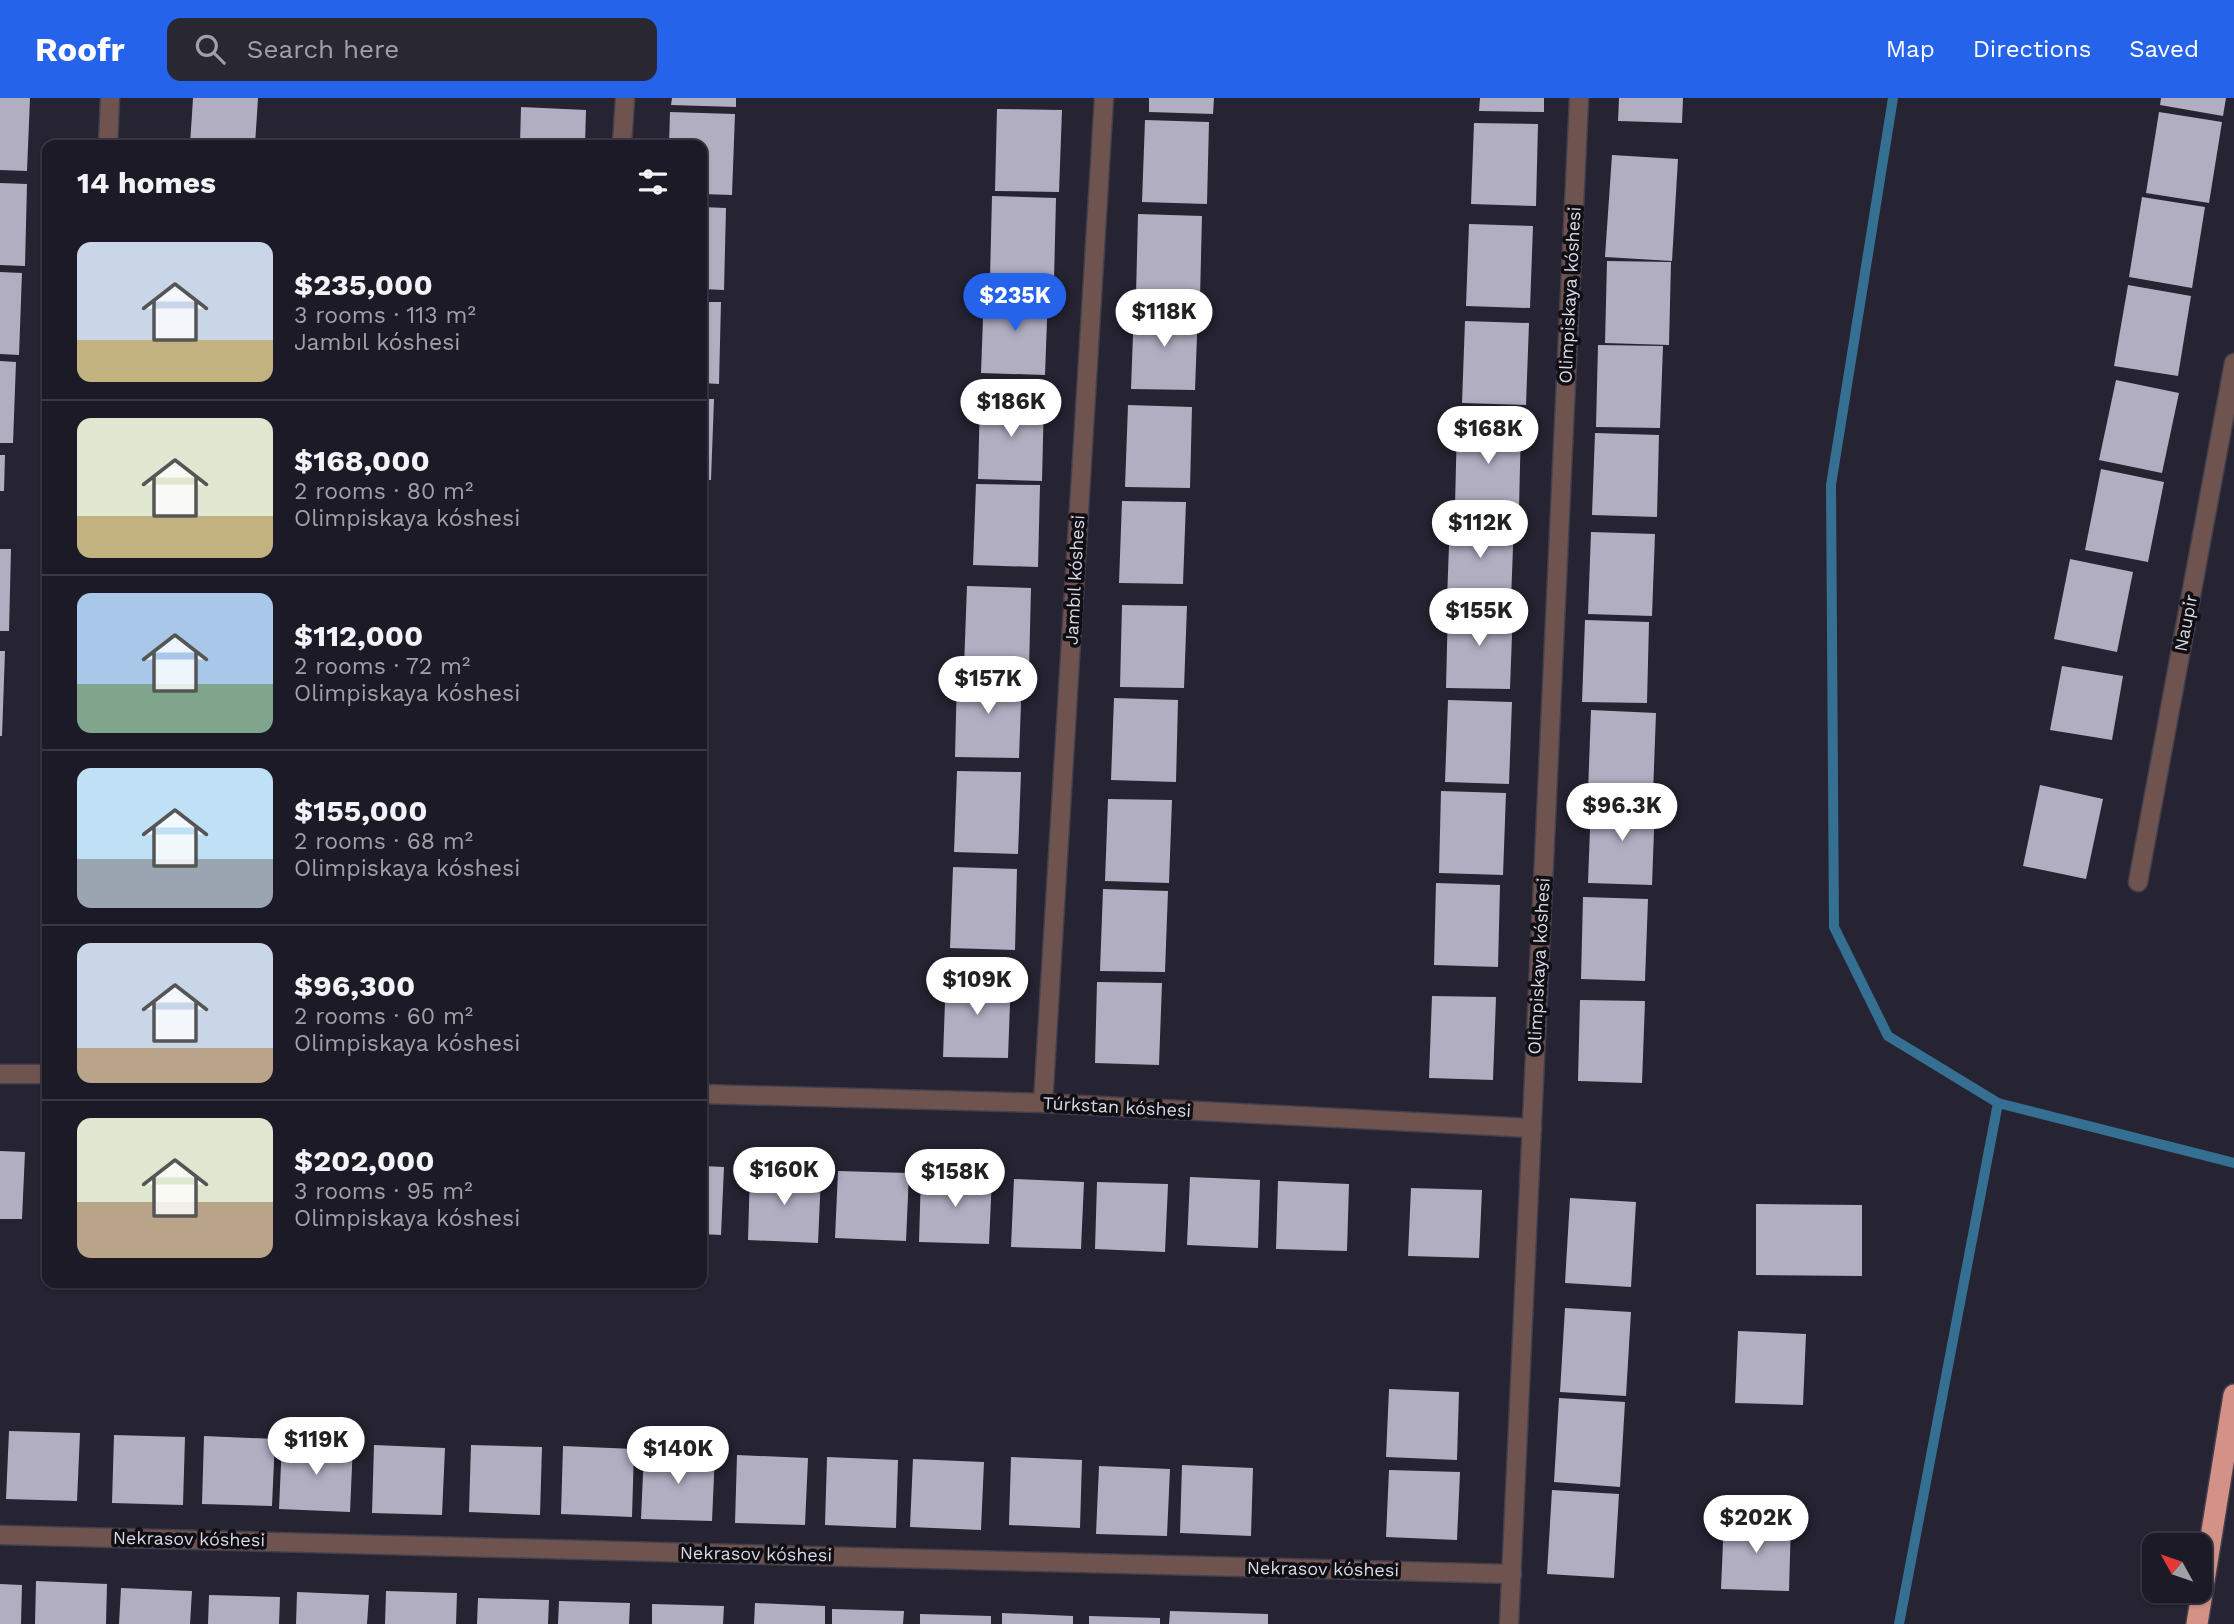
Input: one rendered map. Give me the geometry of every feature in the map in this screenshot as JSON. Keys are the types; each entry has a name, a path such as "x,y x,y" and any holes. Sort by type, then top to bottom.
{"highway":[{"path":"2197,1624 2234,1395"}],"street":[{"path":"107,140 110,98"},
{"path":"622,140 625,98"},
{"name":"Jambıl kóshesi","path":"1044,1103 1104,98"},
{"name":"Olimpiskaya kóshesi","path":"1509,1624 1579,98"},
{"name":"Naupir","path":"2137,883 2234,363"},
{"path":"0,1074 42,1074"},
{"name":"Túrkstan kóshesi","path":"707,1094 1044,1103 1532,1128"},
{"name":"Nekrasov kóshesi","path":"0,1535 1512,1574"}],"building":[{"path":"0,98 30,98 27,171 0,170"},
{"path":"193,98 258,98 255,140 190,140"},
{"path":"672,98 736,98 736,107 671,105"},
{"path":"1149,98 1214,98 1213,114 1149,112"},
{"path":"1480,98 1544,98 1544,112 1479,111"},
{"path":"1619,98 1683,98 1682,123 1618,121"},
{"path":"2161,98 2226,98 2223,116 2160,105"},
{"path":"521,107 586,110 585,140 520,140"},
{"path":"997,109 1062,110 1059,192 995,191"},
{"path":"670,112 735,114 732,195 707,194 707,140 669,140"},
{"path":"2159,112 2222,122 2209,203 2146,193"},
{"path":"1145,120 1209,122 1207,204 1142,202"},
{"path":"1474,123 1538,124 1536,206 1471,204"},
{"path":"1612,155 1678,159 1672,261 1605,257"},
{"path":"0,183 27,184 25,266 0,265"},
{"path":"992,196 1056,198 1054,280 990,278"},
{"path":"2142,197 2205,207 2192,288 2129,277"},
{"path":"707,207 726,208 724,290 707,289"},
{"path":"1138,214 1202,216 1200,298 1136,296"},
{"path":"1469,224 1533,226 1530,308 1466,306"},
{"path":"1607,261 1671,262 1669,345 1605,343"},
{"path":"0,272 22,273 19,355 0,354"},
{"path":"2128,285 2191,296 2178,376 2114,366"},
{"path":"984,291 1048,293 1045,375 981,373"},
{"path":"707,302 721,302 719,384 707,383"},
{"path":"1134,307 1198,309 1195,390 1131,389"},
{"path":"1465,321 1529,323 1526,405 1462,403"},
{"path":"1598,345 1663,346 1660,428 1596,427"},
{"path":"0,361 16,362 13,443 0,443"},
{"path":"2116,380 2179,393 2162,473 2099,460"},
{"path":"980,397 1044,399 1042,481 978,479"},
{"path":"707,399 714,399 711,480 707,480"},
{"path":"1128,405 1192,407 1190,488 1125,487"},
{"path":"1457,424 1521,426 1519,508 1455,506"},
{"path":"1595,433 1659,435 1657,517 1592,515"},
{"path":"0,455 5,455 4,491 0,491"},
{"path":"2101,469 2164,482 2148,562 2085,550"},
{"path":"976,484 1040,485 1038,567 973,565"},
{"path":"707,493 709,493 707,575"},
{"path":"1122,501 1186,502 1183,584 1119,583"},
{"path":"1450,518 1514,520 1511,601 1447,600"},
{"path":"1591,532 1655,534 1652,616 1588,614"},
{"path":"0,549 11,549 9,631 0,631"},
{"path":"2070,559 2133,572 2117,652 2054,639"},
{"path":"967,586 1031,588 1029,670 964,667"},
{"path":"1122,605 1187,606 1184,688 1120,687"},
{"path":"1448,606 1513,608 1510,689 1446,688"},
{"path":"1585,620 1649,622 1647,703 1582,702"},
{"path":"0,651 5,651 2,736 0,736"},
{"path":"2062,666 2123,676 2112,740 2050,730"},
{"path":"957,674 1022,676 1019,758 955,757"},
{"path":"1114,698 1178,700 1176,782 1111,780"},
{"path":"1448,700 1512,702 1509,784 1445,782"},
{"path":"1591,710 1656,713 1653,794 1588,793"},
{"path":"957,771 1021,772 1018,854 954,852"},
{"path":"2040,785 2103,799 2086,879 2023,866"},
{"path":"1441,791 1506,793 1503,875 1439,873"},
{"path":"1108,799 1172,800 1169,883 1105,881"},
{"path":"1591,802 1655,803 1652,885 1588,883"},
{"path":"953,867 1017,869 1015,950 950,948"},
{"path":"1436,883 1500,885 1498,967 1434,965"},
{"path":"1103,889 1168,891 1165,972 1100,971"},
{"path":"1583,897 1648,899 1645,981 1581,979"},
{"path":"946,975 1011,977 1008,1058 943,1057"},
{"path":"1097,982 1162,983 1159,1065 1095,1063"},
{"path":"1432,996 1496,997 1493,1080 1429,1078"},
{"path":"1580,1000 1645,1001 1642,1083 1578,1081"},
{"path":"0,1151 25,1152 22,1219 0,1219"},
{"path":"707,1166 724,1167 721,1235 707,1234"},
{"path":"838,1171 909,1173 906,1241 835,1238"},
{"path":"750,1172 821,1175 818,1243 748,1240"},
{"path":"921,1174 992,1176 989,1244 919,1242"},
{"path":"1190,1177 1260,1180 1258,1248 1187,1245"},
{"path":"1014,1179 1084,1182 1081,1249 1011,1247"},
{"path":"1278,1181 1349,1184 1347,1251 1276,1249"},
{"path":"1097,1182 1168,1184 1165,1252 1095,1249"},
{"path":"1411,1188 1482,1190 1479,1258 1408,1256"},
{"path":"1570,1198 1636,1202 1631,1287 1565,1283"},
{"path":"1756,1204 1862,1205 1862,1276 1756,1275"},
{"path":"1565,1308 1631,1312 1626,1396 1560,1392"},
{"path":"1738,1331 1806,1334 1803,1405 1735,1403"},
{"path":"1389,1389 1459,1392 1457,1460 1386,1457"},
{"path":"1559,1398 1625,1402 1620,1487 1554,1482"},
{"path":"9,1431 80,1433 77,1501 6,1499"},
{"path":"114,1435 185,1437 183,1505 112,1503"},
{"path":"204,1436 275,1439 272,1506 202,1504"},
{"path":"282,1442 353,1444 350,1512 279,1509"},
{"path":"374,1445 445,1448 442,1515 372,1513"},
{"path":"471,1445 542,1447 540,1515 469,1512"},
{"path":"563,1446 634,1449 632,1517 561,1514"},
{"path":"644,1451 715,1453 712,1521 641,1519"},
{"path":"737,1455 808,1458 805,1525 735,1523"},
{"path":"827,1457 898,1460 896,1528 825,1525"},
{"path":"1011,1457 1082,1460 1080,1528 1009,1525"},
{"path":"913,1459 984,1462 981,1530 910,1527"},
{"path":"1182,1465 1253,1468 1251,1536 1180,1533"},
{"path":"1099,1466 1170,1469 1167,1536 1096,1534"},
{"path":"1389,1470 1460,1472 1457,1540 1386,1537"},
{"path":"1552,1490 1619,1494 1614,1578 1547,1574"},
{"path":"1724,1518 1791,1520 1789,1591 1721,1589"},
{"path":"36,1581 107,1584 106,1624 35,1624"},
{"path":"0,1584 22,1585 21,1624 0,1624"},
{"path":"121,1588 192,1591 190,1624 119,1624"},
{"path":"386,1591 457,1593 456,1624 385,1624"},
{"path":"297,1592 369,1595 367,1624 296,1624"},
{"path":"209,1595 280,1597 279,1624 208,1624"},
{"path":"478,1598 549,1600 548,1624 477,1624"},
{"path":"559,1601 630,1603 629,1624 558,1624"},
{"path":"755,1603 825,1606 825,1624 754,1624"},
{"path":"652,1604 724,1606 723,1624 652,1624"},
{"path":"832,1609 904,1611 903,1624 832,1624"},
{"path":"1170,1611 1268,1614 1268,1624 1169,1624"},
{"path":"1002,1613 1073,1616 1073,1624 1002,1624"},
{"path":"920,1614 991,1616 991,1624 920,1624"},
{"path":"1089,1616 1160,1618 1160,1624 1089,1624"}],"waterway":[{"path":"1893,98 1831,485 1834,927 1888,1036 1998,1103 2234,1163"},
{"path":"1899,1624 1998,1103"}]}
